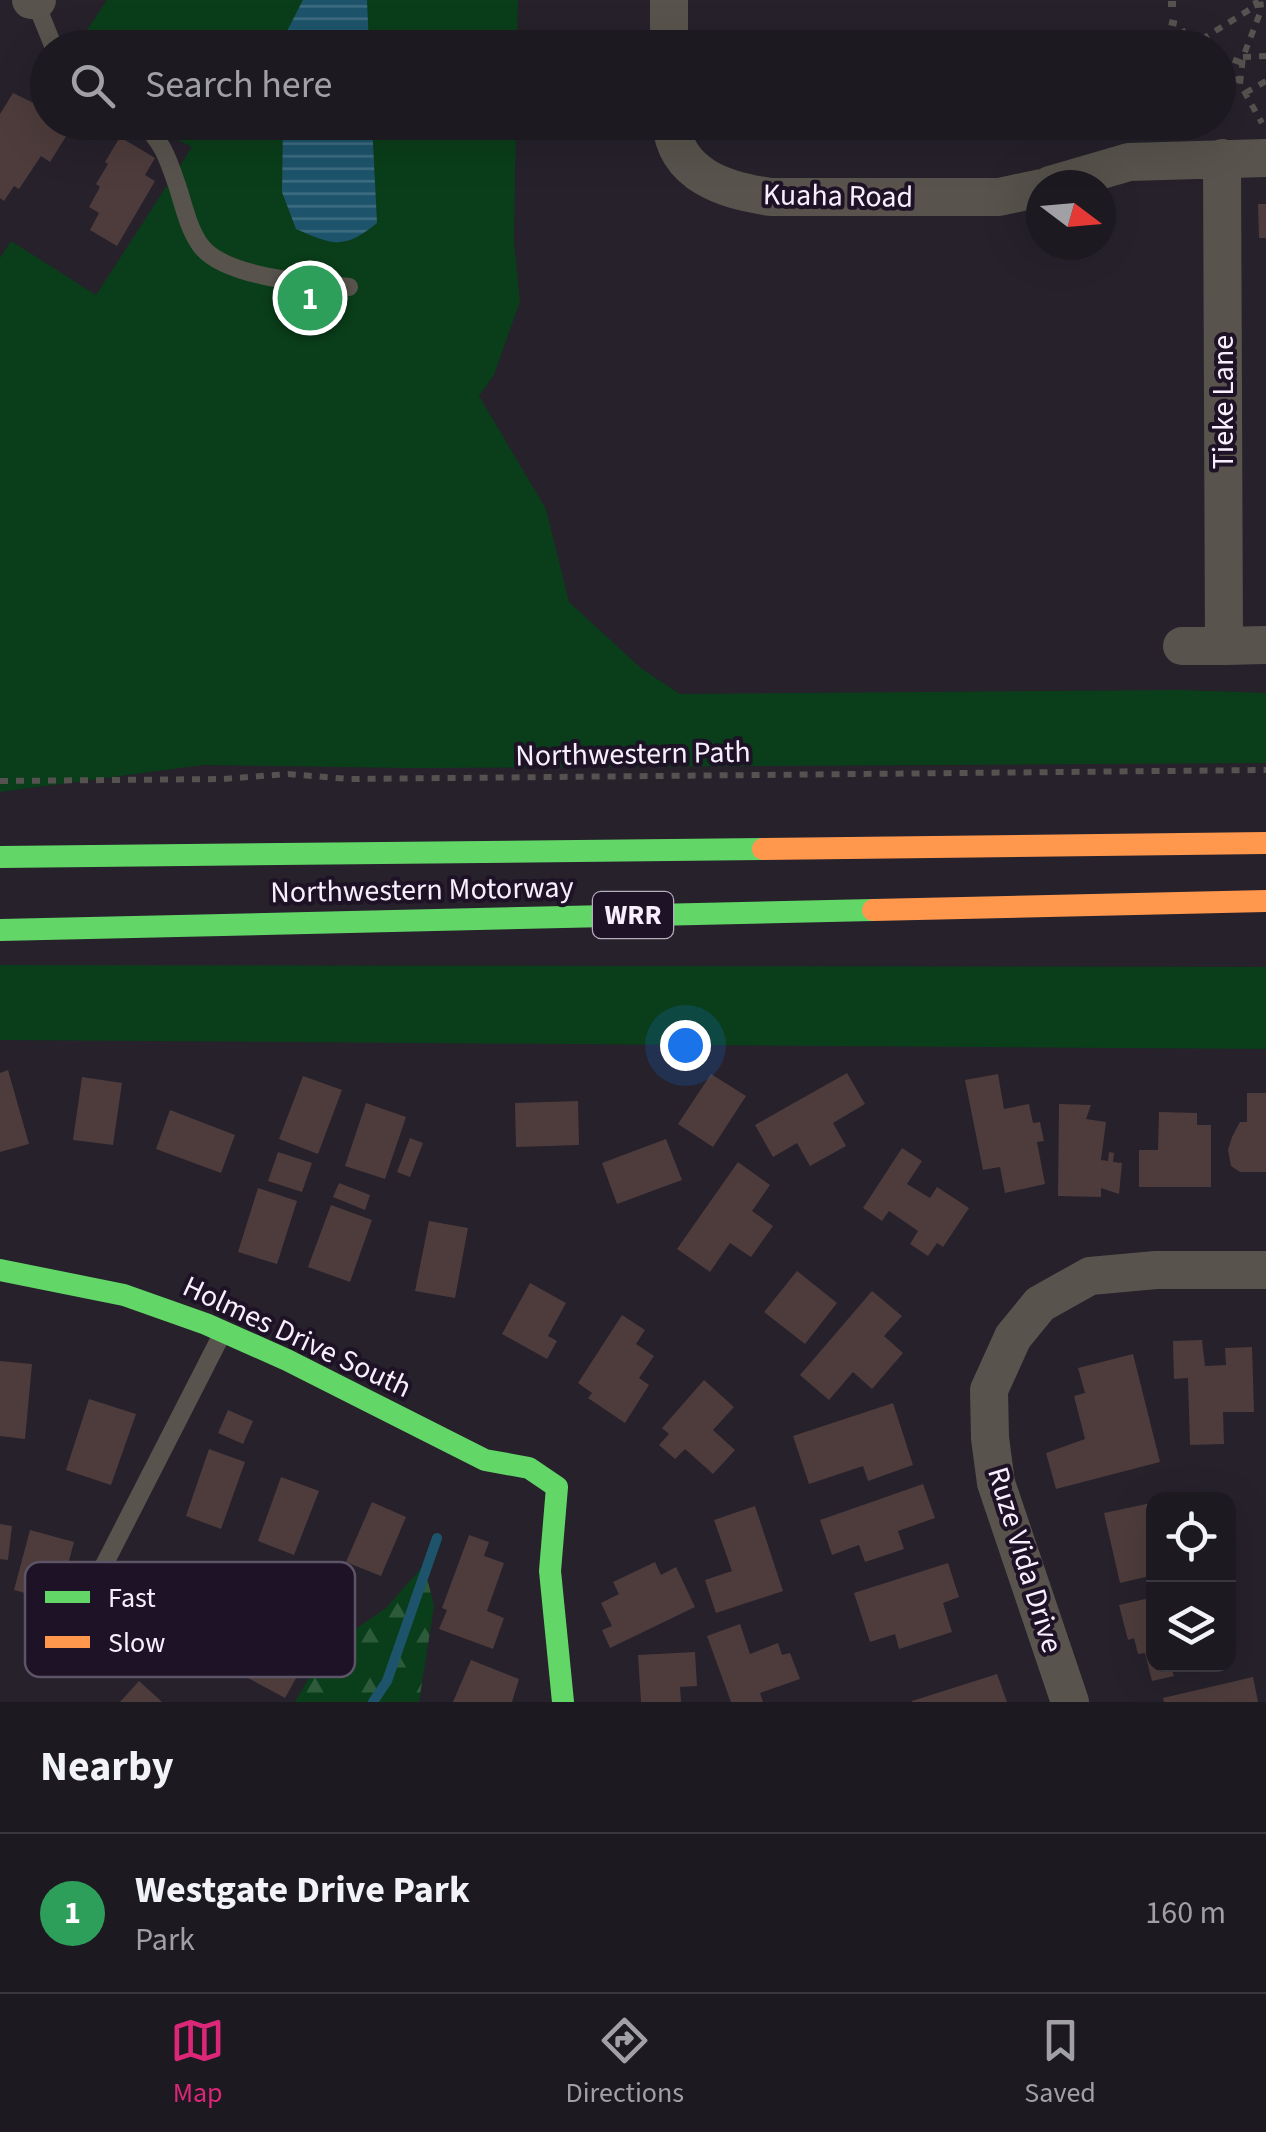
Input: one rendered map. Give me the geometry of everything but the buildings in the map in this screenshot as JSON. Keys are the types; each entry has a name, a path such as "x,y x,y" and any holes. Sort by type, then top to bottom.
{"main road":[{"name":"Northwestern Motorway","path":"0,857 1266,844"},
{"name":"Northwestern Motorway","path":"0,930 1266,901"},
{"name":"Holmes Drive South","path":"0,1270 106,1290 224,1332 485,1460 529,1468 557,1487 550,1571 563,1702"}],"street":[{"path":"668,0 669,30"},
{"name":"Kuaha Road","path":"678,140 683,156 698,174 740,193 771,197 999,197 1026,191"},
{"path":"1102,170 1129,162 1222,158 1264,141"},
{"name":"Tieke Lane","path":"1222,158 1224,646"},
{"path":"1182,646 1266,645"},
{"name":"Ruze Vida Drive","path":"1070,1702 996,1482 989,1390 1014,1338 1040,1304 1090,1276 1156,1270 1266,1270"}],"lane":[{"path":"34,0 46,30"},
{"path":"159,140 202,248 224,263 253,272 349,287"},
{"path":"106,1562 224,1332"}],"path":[{"path":"1168,4 1178,4 1178,0"},
{"path":"1216,30 1259,3 1260,13 1240,79 1264,141"},
{"path":"1168,22 1178,24 1181,30"},
{"path":"1254,30 1266,30"},
{"path":"1236,58 1266,56"},
{"path":"1236,80 1240,79"},
{"path":"1245,93 1266,81"},
{"name":"Northwestern Path","path":"0,781 223,779 288,774 349,779 1266,770"}],"green space":[{"path":"107,0 518,0 517,30 87,30"},
{"path":"178,140 516,140 514,241 520,301 494,375 479,396 546,509 569,602 642,669 680,694 1179,690 1266,693 1266,763 411,768 203,765 0,792 0,258 11,241 96,295 192,147"},
{"path":"0,965 1266,967 1266,1049 0,1040"},
{"path":"424,1565 434,1606 419,1702 295,1702 309,1677 355,1677 355,1630 386,1608"}],"water":[{"path":"303,0 367,0 368,30 288,30"},
{"path":"283,140 373,140 377,223 356,238 329,241 296,229 282,192"}],"waterway":[{"path":"373,1702 387,1681 437,1538"}],"traffic: fast":[{"path":"0,857 763,849"},
{"path":"0,930 873,910"},
{"path":"0,1270 124,1295 206,1324 287,1360 485,1460 529,1468 557,1487 550,1571 563,1702"}],"traffic: slow":[{"path":"763,849 1266,843"},
{"path":"873,910 1266,901"}],"place":[{"name":"Westgate Drive Park","path":"310,298"}]}
